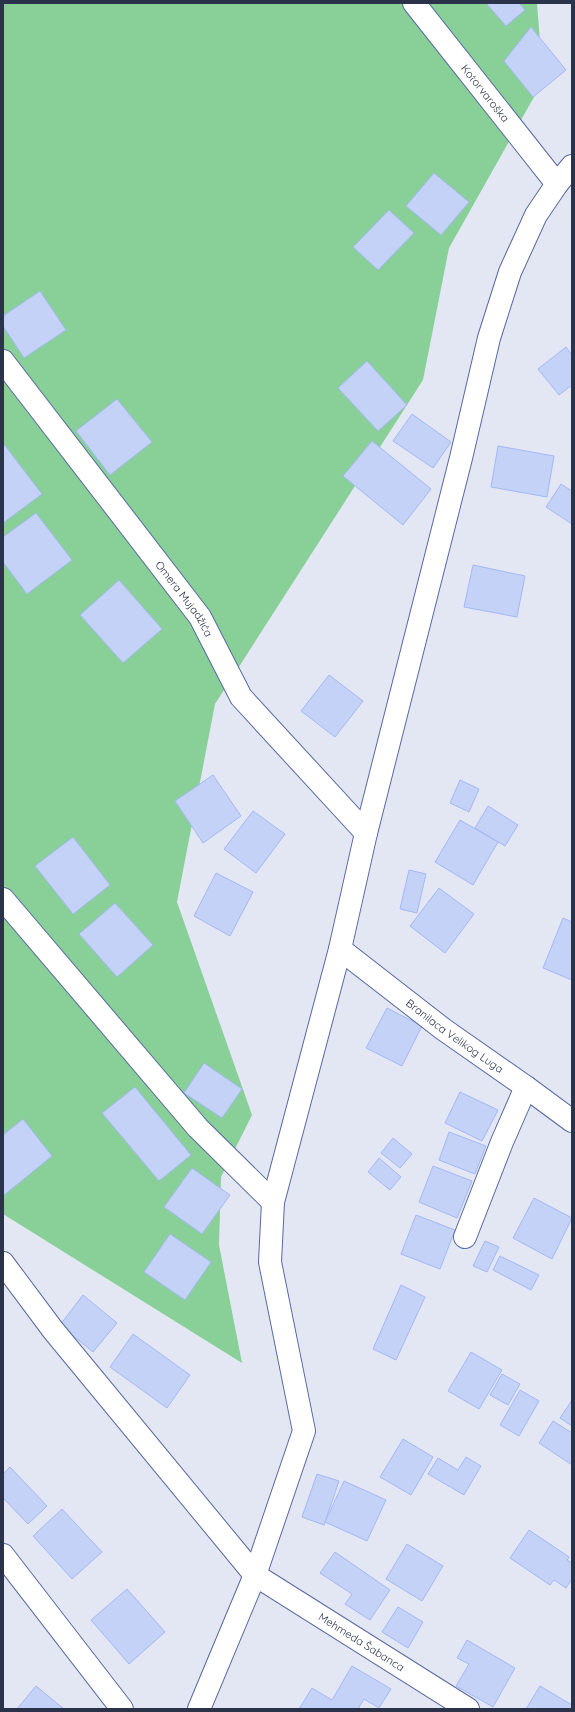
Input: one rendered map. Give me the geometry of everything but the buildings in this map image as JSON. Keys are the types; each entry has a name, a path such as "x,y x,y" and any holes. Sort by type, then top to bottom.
{"street":[{"name":"Kotorvaroška","path":"414,3 557,184"},
{"path":"199,1709 255,1575 304,1431 270,1262 273,1202 340,949 366,833 457,473 489,338 510,272 536,215 557,184 572,166"},
{"name":"Omera Mujadžića","path":"3,361 200,617 241,697 366,833"},
{"path":"3,899 198,1128 273,1202"},
{"name":"Branilaca Velikog Luga","path":"340,949 443,1029 572,1121"},
{"path":"465,1237 502,1142 526,1087"},
{"name":"Mehmeda Šabanca","path":"3,1263 53,1330 255,1575 468,1709"},
{"path":"3,1555 122,1709"}],"green space":[{"path":"3,3 537,3 543,81 449,248 423,380 215,704 177,902 252,1115 221,1177 219,1245 242,1363 3,1214"}]}
